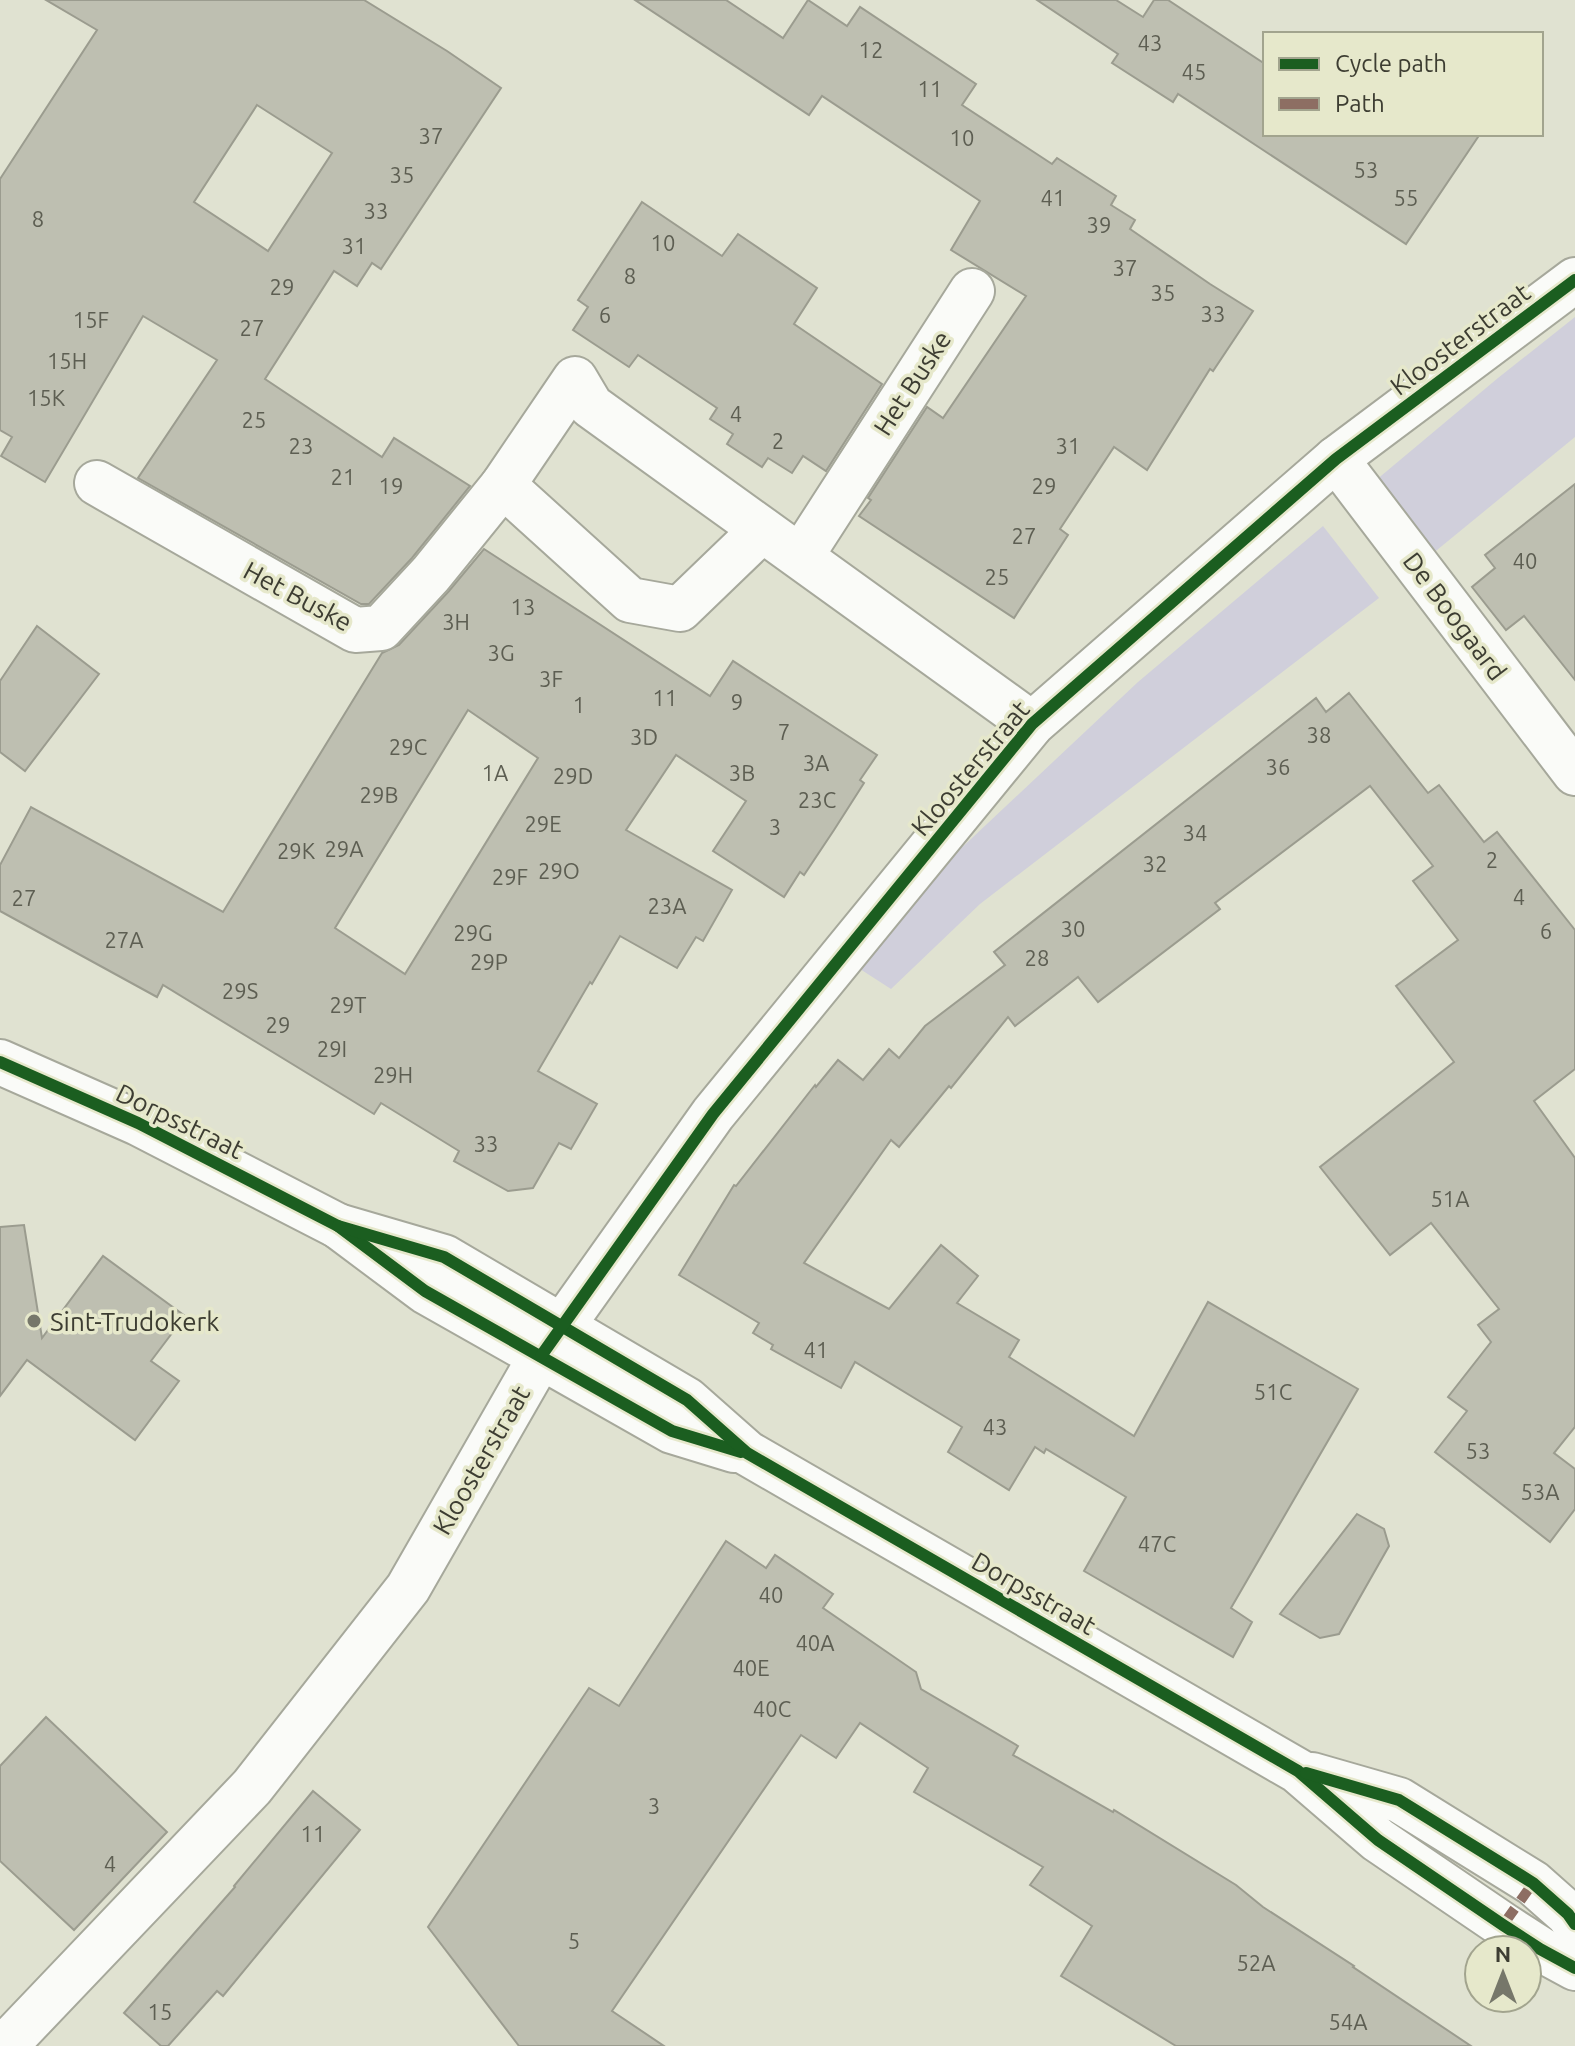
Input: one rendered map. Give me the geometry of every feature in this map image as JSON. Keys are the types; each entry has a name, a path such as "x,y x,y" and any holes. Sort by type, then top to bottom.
{"street":[{"name":"Kloosterstraat","path":"5,2046 252,1787 408,1588 551,1341 713,1114 1032,724 1336,459 1575,280"},
{"name":"Het Buske","path":"801,556 972,291"},
{"name":"Het Buske","path":"97,483 355,630 381,628 431,574 503,485 575,379 591,406 1032,724"},
{"name":"De Boogaard","path":"1336,459 1575,773"},
{"path":"503,485 630,600 680,609 762,530"},
{"name":"Dorpsstraat","path":"0,1062 138,1123 338,1226 425,1291 551,1341 672,1431 747,1453 1298,1771 1378,1840 1503,1925 1575,1968"},
{"name":"Dorpsstraat","path":"1298,1771 1399,1800 1533,1883 1575,1924"}],"shaded area":[{"path":"1575,317 1575,437 1426,559 1369,486"},
{"path":"1323,526 1379,598 980,904 891,989 860,969 937,871 1138,682"}],"building":[{"path":"46,0 364,0 501,88 381,269 372,263 357,286 334,271 265,379 382,457 394,438 470,486 412,558 369,604 361,604 138,478 217,360 143,316 45,482 1,456 12,437 0,430 0,179 97,30","holes":["257,105 332,153 268,251 194,202"]},
{"path":"635,0 726,0 783,38 808,0 847,26 860,7 976,84 962,105 1052,164 1057,158 1116,196 1111,205 1135,220 1130,229 1253,311 1213,371 1210,369 1147,470 1114,447 1060,529 1068,535 1014,618 859,516 927,407 943,418 1026,296 951,250 980,201 822,96 809,115"},
{"path":"1037,0 1116,0 1143,17 1154,0 1168,0 1263,63 1263,136 1479,136 1406,244 1178,94 1173,102 1112,63 1118,54"},
{"path":"642,202 722,256 738,234 817,288 794,324 882,384 826,471 803,456 792,473 768,458 762,467 727,444 733,434 710,419 717,408 638,355 629,367 573,330 588,307 578,300"},
{"path":"1575,484 1575,680 1524,616 1506,630 1472,587 1495,568 1485,555"},
{"path":"484,549 710,696 733,661 877,755 860,780 864,783 834,830 804,875 800,872 784,897 713,851 746,801 676,755 626,830 732,890 703,941 696,937 677,968 620,936 538,1071 597,1104 571,1149 559,1143 533,1188 508,1191 454,1161 459,1151 381,1103 374,1114 163,985 157,997 0,911 0,865 31,807 223,912 382,653 399,645","holes":["468,710 538,758 405,974 335,928"]},
{"path":"37,626 99,674 25,771 0,752 0,681"},
{"path":"1349,693 1428,793 1439,785 1484,842 1497,832 1575,930 1575,1069 1534,1101 1575,1158 1575,1427 1554,1453 1575,1469 1575,1509 1550,1542 1435,1452 1467,1411 1448,1397 1491,1342 1478,1325 1499,1309 1431,1223 1390,1255 1320,1167 1454,1062 1396,986 1458,940 1413,881 1433,866 1370,786 1215,903 1220,909 1098,1002 1078,977 1015,1026 1008,1017 899,1147 891,1140 804,1263 889,1309 941,1245 978,1276 957,1303 1019,1340 1009,1357 1134,1436 1208,1302 1358,1389 1231,1608 1252,1622 1233,1657 1084,1571 1126,1497 1046,1449 1044,1453 1035,1447 1009,1490 948,1452 962,1427 855,1362 841,1388 771,1349 773,1345 753,1333 759,1323 679,1275 734,1185 838,1060 863,1080 889,1049 899,1058 925,1026 1005,965 994,952 1316,698 1326,712"},
{"path":"24,1225 42,1338 103,1256 185,1316 151,1361 179,1381 135,1440 27,1360 0,1396 0,1227"},
{"path":"1357,1514 1384,1529 1389,1546 1339,1634 1320,1638 1280,1614"},
{"path":"726,1541 766,1568 775,1555 833,1594 823,1608 916,1672 921,1689 1018,1746 1013,1755 1114,1810 1236,1885 1263,1907 1471,2046 1176,2046 1061,1976 1092,1926 1030,1885 1043,1867 914,1792 928,1768 860,1723 836,1758 801,1735 612,2011 664,2046 519,2046 428,1927 589,1688 619,1706"},
{"path":"46,1717 167,1832 74,1930 0,1861 0,1766"},
{"path":"313,1791 360,1830 223,1996 217,1991 168,2046 161,2046 124,2013 235,1887"}],"marked path":[{"path":"1503,1925 1533,1883"}],"cycle path":[{"path":"541,1356 713,1114 1032,724 1336,459 1575,280"},
{"path":"0,1062 138,1123 338,1226 425,1291 672,1431 741,1452"},
{"path":"338,1226 444,1257 687,1400 747,1453 1298,1771 1378,1840 1503,1925 1575,1968"},
{"path":"1306,1773 1399,1800 1533,1883 1575,1924"}],"place":[{"name":"Sint-Trudokerk","path":"34,1321"}]}
